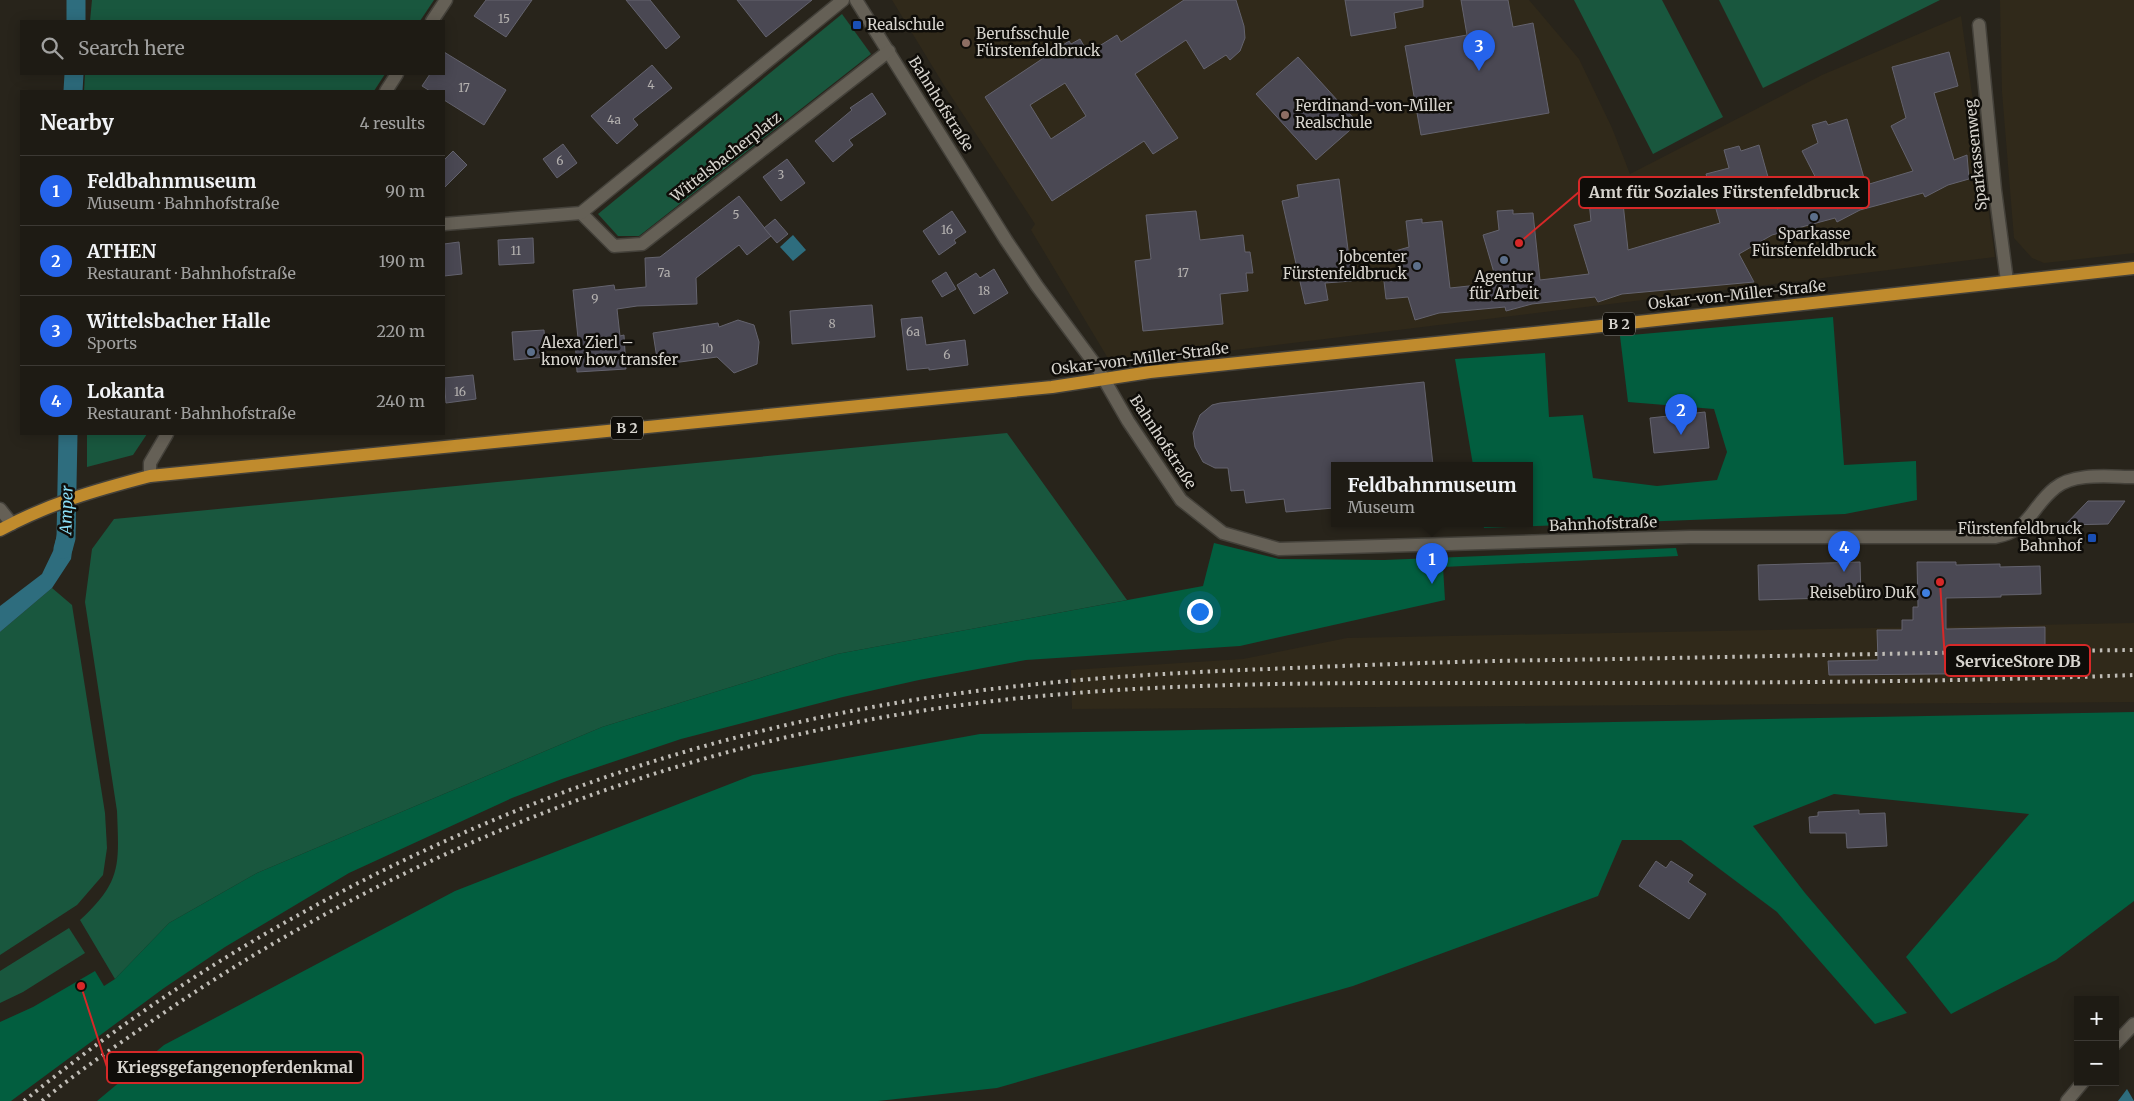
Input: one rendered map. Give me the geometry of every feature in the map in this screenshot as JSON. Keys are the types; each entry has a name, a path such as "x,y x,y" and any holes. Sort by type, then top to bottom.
{"main road":[{"name":"Oskar-von-Miller-Straße","path":"150,476 1052,387 1104,378 2134,268"},
{"name":"B 2","path":"0,530 43,508 79,495 150,476"}],"street":[{"path":"433,20 446,0"},
{"path":"445,224 581,213 843,0"},
{"name":"Bahnhofstraße","path":"856,0 1006,240 1104,378 1128,421 1181,500 1222,533 1279,549 1690,537 1994,537 2006,535 2017,530 2056,487 2069,481 2086,478 2134,477"},
{"name":"Sparkassenweg","path":"1979,25 1995,190 2007,281"},
{"name":"Wittelsbacherplatz","path":"581,213 614,246 642,244 889,51"},
{"path":"387,90 396,75"},
{"path":"150,476 150,463 166,435"},
{"path":"0,509 12,524"},
{"path":"2118,1041 2134,1024"},
{"path":"2067,1101 2080,1086"}],"shaded area":[{"path":"892,0 1529,0 1579,59 1612,128 1630,174 1822,75 1961,16 1995,257 1112,365 1031,230 1035,224 945,87"},
{"path":"2000,0 2134,0 2134,253 2044,263 2032,258 2014,238 2002,92"},
{"path":"2134,623 2134,702 1072,709 1071,670 1243,659 1347,638"}],"green space":[{"path":"92,0 434,0 421,20 90,20"},
{"path":"1574,0 1662,0 1723,117 1653,154"},
{"path":"1719,0 1940,0 1763,88"},
{"path":"842,14 871,54 639,236 618,236 598,214"},
{"path":"85,75 384,75 375,90 84,90"},
{"path":"1833,317 1844,465 1916,461 1917,500 1845,514 1533,526 1533,462 1472,462 1455,359 1545,353 1549,417 1583,415 1593,478 1657,486 1717,480 1727,452 1714,409 1628,402 1620,336"},
{"path":"1007,433 1127,600 837,654 602,727 257,873 169,923 115,979 80,920 94,906 111,883 117,859 117,811 85,602 92,549 114,519"},
{"path":"87,435 146,435 133,455 87,467"},
{"path":"1214,543 1279,559 1384,560 1676,548 1678,556 1443,567 1445,600 1240,646 1026,660 919,680 843,697 681,739 512,798 349,873 225,947 164,988 11,1101 0,1101 0,1022 33,1007 95,971 104,986 115,979 169,923 257,873 602,727 837,654 1203,586"},
{"path":"52,588 72,605 105,813 107,848 103,875 77,905 0,955 0,632"},
{"path":"2134,712 2134,901 2056,960 1951,1014 1906,957 2029,814 1834,794 1753,826 1805,893 1907,1013 1875,1024 1777,912 1681,840 1622,840 1598,896 1353,986 997,1088 878,1101 97,1101 164,1045 455,891 753,775 980,734"},
{"path":"69,928 85,953 23,992 0,1003 0,971"}],"water":[{"path":"793,235 806,250 793,261 780,247"},
{"path":"76,521 71,559 52,588 0,632 0,606 42,574 54,549 58,529"},
{"path":"2127,1089 2134,1101 2118,1101"}],"building":[{"path":"486,0 532,0 506,37 474,16"},
{"path":"626,0 650,0 680,37 666,49"},
{"path":"737,0 812,0 766,37"},
{"path":"1184,0 1236,0 1244,26 1245,38 1240,51 1230,60 1226,55 1204,69 1186,40 1135,74 1178,138 1153,154 1144,141 1052,201 985,97 1069,41 1071,44 1080,39 1088,53 1117,35 1121,42","holes":["1065,83 1086,116 1051,139 1030,105"]},
{"path":"1345,0 1423,0 1423,7 1394,13 1396,28 1351,36"},
{"path":"1461,0 1508,0 1513,27 1533,23 1549,113 1421,135 1405,46 1467,35"},
{"path":"1949,52 1958,86 1934,93 1954,160 1967,155 1969,179 1948,185 1925,197 1923,193 1860,210 1837,222 1835,218 1772,235 1739,254 1754,282 1622,294 1598,302 1595,297 1532,304 1506,311 1505,307 1439,313 1415,320 1408,297 1386,299 1383,273 1401,272 1395,251 1409,247 1406,221 1422,219 1422,223 1442,221 1450,288 1497,283 1483,235 1499,230 1497,211 1513,210 1513,214 1533,213 1540,280 1589,274 1574,225 1591,221 1589,202 1603,201 1605,205 1623,203 1628,250 1720,223 1706,174 1729,168 1724,150 1739,146 1741,151 1759,145 1777,209 1825,196 1802,151 1818,143 1812,125 1826,121 1828,125 1847,119 1866,185 1913,171 1891,126 1906,118 1892,67"},
{"path":"445,53 506,90 484,125 445,101 445,90 428,90 422,86 429,75 445,75"},
{"path":"1298,57 1358,123 1316,160 1256,94"},
{"path":"652,65 672,88 633,119 638,125 617,144 591,116"},
{"path":"872,93 886,114 849,140 853,145 833,162 815,141 852,110 850,108"},
{"path":"563,144 577,163 557,178 543,159"},
{"path":"453,151 467,165 445,187 445,159"},
{"path":"787,159 805,183 781,201 763,177"},
{"path":"1339,179 1352,281 1325,283 1328,300 1305,304 1282,201 1299,197 1297,185"},
{"path":"739,196 771,236 747,255 739,245 696,278 697,304 637,306 617,309 620,336 624,335 626,369 577,372 575,338 578,338 573,290 614,285 615,290 646,287 645,258 660,257"},
{"path":"952,211 966,232 954,240 956,243 939,255 923,231"},
{"path":"1196,211 1200,240 1243,235 1245,252 1250,252 1253,273 1246,273 1248,291 1220,294 1223,324 1143,331 1135,261 1151,259 1146,215"},
{"path":"775,219 788,234 777,243 764,228"},
{"path":"533,238 534,263 499,265 498,240"},
{"path":"459,242 462,274 445,276 445,244"},
{"path":"994,269 1008,293 974,314 957,285 976,273 980,278"},
{"path":"946,272 956,289 942,297 932,281"},
{"path":"872,305 875,337 792,344 790,311"},
{"path":"922,317 926,345 965,340 968,365 929,370 929,368 907,370 901,319"},
{"path":"738,320 754,325 759,342 757,364 734,373 717,357 658,365 653,333 718,323 719,327"},
{"path":"544,330 546,357 514,360 512,332"},
{"path":"473,375 476,399 446,403 445,378"},
{"path":"1424,382 1433,462 1331,462 1331,508 1286,512 1284,499 1246,503 1244,490 1231,491 1228,468 1215,468 1203,462 1195,447 1193,433 1200,415 1212,405"},
{"path":"1705,412 1709,448 1654,453 1650,418"},
{"path":"2088,501 2125,501 2108,524 2065,525"},
{"path":"1860,562 1861,597 1759,600 1758,565"},
{"path":"1917,562 1956,562 1956,565 2000,564 2000,567 2040,566 2041,594 1946,598 1946,629 2045,627 2045,673 1829,675 1828,661 1878,660 1877,630 1902,630 1902,620 1913,620 1913,607 1918,607"},
{"path":"1859,810 1859,814 1885,813 1887,846 1847,848 1846,833 1810,833 1809,817 1818,816 1818,812"},
{"path":"1656,861 1666,868 1671,861 1693,875 1688,882 1706,894 1689,919 1639,886"}],"waterway":[{"name":"Amper","path":"76,0 76,20"},
{"name":"Amper","path":"73,90 74,75"},
{"name":"Amper","path":"63,549 66,538 68,435"}],"railway":[{"path":"24,1101 109,1036 198,975 291,919 388,868 487,823 588,783 691,750 795,723 912,700 1030,685 1149,675 1484,661 2134,650"},
{"path":"42,1101 149,1023 237,965 328,912 423,865 520,822 619,785 721,754 823,729 927,710 998,701 1069,694 1211,686 1354,683 1816,682 2134,675"}],"place":[{"name":"Realschule","path":"857,25"},
{"name":"Berufsschule Fürstenfeldbruck","path":"966,43"},
{"name":"Wittelsbacher Halle","path":"1479,71"},
{"name":"Ferdinand-von-Miller Realschule","path":"1285,115"},
{"name":"Sparkasse Fürstenfeldbruck","path":"1814,217"},
{"name":"Amt für Soziales Fürstenfeldbruck","path":"1519,243"},
{"name":"Agentur für Arbeit","path":"1504,260"},
{"name":"Jobcenter Fürstenfeldbruck","path":"1417,266"},
{"name":"Alexa Zierl – know how transfer","path":"531,352"},
{"name":"ATHEN","path":"1681,435"},
{"name":"Fürstenfeldbruck Bahnhof","path":"2092,538"},
{"name":"Lokanta","path":"1844,572"},
{"name":"ServiceStore DB","path":"1940,582"},
{"name":"Feldbahnmuseum","path":"1432,584"},
{"name":"Reisebüro DuK","path":"1926,593"},
{"name":"Kriegsgefangenopferdenkmal","path":"81,986"}]}
